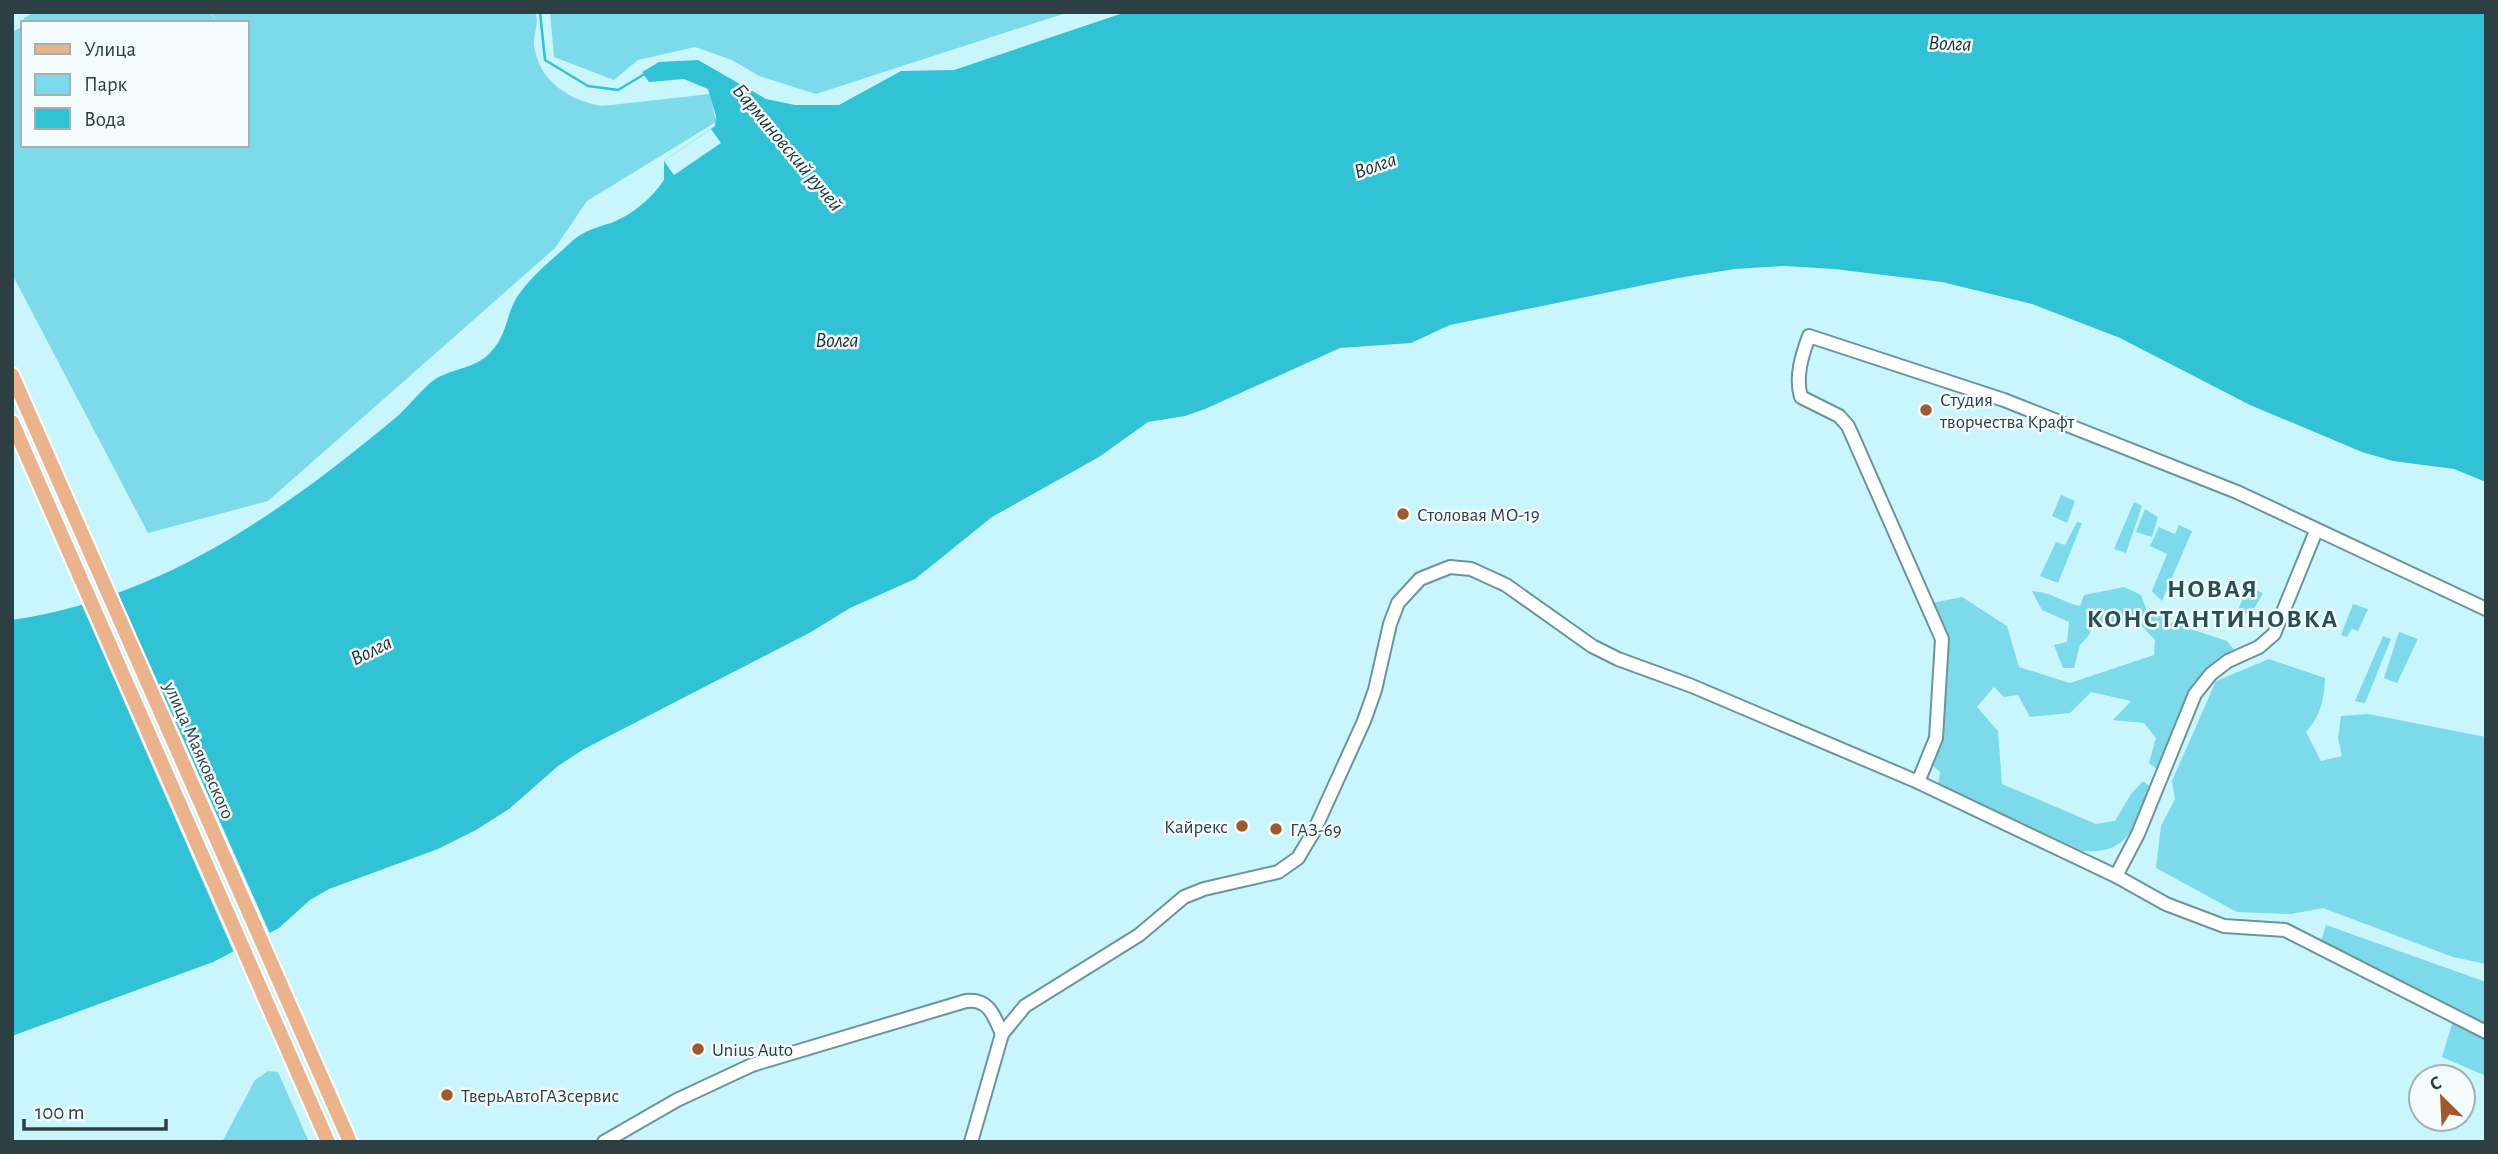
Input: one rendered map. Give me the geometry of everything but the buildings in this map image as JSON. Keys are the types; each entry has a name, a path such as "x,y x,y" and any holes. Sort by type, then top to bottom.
{"main road":[{"name":"улица Маяковского","path":"12,375 48,461 221,844 350,1142"},
{"name":"улица Маяковского","path":"12,422 328,1142"}],"street":[{"path":"1918,782 1936,738 1941,703 1942,639 1848,426 1839,416 1801,397 1798,387 1800,365 1809,337 2004,400 2237,492 2486,609"},
{"path":"2116,876 2138,834 2195,694 2211,674 2228,661 2259,647 2273,634 2316,531"},
{"path":"971,1142 1002,1034 1035,999 1139,935 1184,897 1272,874 1294,862 1314,831 1364,721 1398,603 1420,579 1450,567 1471,569 1506,585 1592,646 1618,659 1692,687 1918,782 2116,876 2166,904 2224,926 2285,930 2486,1032"},
{"path":"604,1142 677,1100 752,1065 966,1001 978,1001 987,1006 1002,1034"}],"green space":[{"path":"35,12 210,12 216,21 23,21"},
{"path":"211,12 535,12 537,20 534,45 537,58 549,79 567,94 602,106 710,94 716,122 587,201 555,248 268,501 148,533 12,274 12,32 21,26 21,147 248,147 248,21 216,21"},
{"path":"550,12 1069,12 816,94 759,76 732,60 695,47 638,60 614,80 554,57"},
{"path":"2061,495 2075,501 2067,523 2052,516"},
{"path":"2134,502 2142,506 2126,553 2114,549"},
{"path":"2145,509 2158,517 2152,537 2136,532"},
{"path":"2077,522 2082,523 2058,583 2040,576 2056,542 2065,545"},
{"path":"2179,525 2192,531 2162,601 2152,591 2167,554 2150,546 2159,527 2175,534"},
{"path":"2124,587 2141,595 2147,611 2161,613 2172,623 2227,641 2237,654 2211,670 2158,770 2149,763 2156,738 2144,723 2113,720 2131,701 2091,692 2070,713 2030,717 2018,695 2004,697 1994,687 1977,707 1998,731 2002,784 2096,824 2115,821 2131,794 2143,781 2151,787 2129,834 2111,848 2083,851 1938,786 1940,772 1932,765 1941,725 1942,705 1932,603 1962,597 2007,626 2019,667 2070,683 2154,655 2155,640 2139,623 2091,623 2090,634 2080,645 2074,668 2063,668 2054,645 2067,642 2069,622 2042,610 2032,591 2080,606 2084,595"},
{"path":"2248,587 2263,593 2250,616 2237,612"},
{"path":"2353,604 2368,609 2358,631 2352,629 2347,637 2341,635"},
{"path":"2399,632 2418,639 2397,683 2384,678"},
{"path":"2383,636 2391,639 2365,703 2355,701"},
{"path":"2269,659 2325,678 2321,707 2306,732 2321,761 2342,756 2338,738 2341,716 2368,714 2486,737 2486,964 2453,957 2323,908 2291,914 2237,912 2156,868 2161,826 2175,799 2172,781 2216,681"},
{"path":"2326,925 2486,982 2486,1076 2477,1072 2477,1063 2456,1063 2442,1057 2456,1011 2321,941"},
{"path":"268,1071 278,1072 309,1142 222,1142 255,1080"}],"water":[{"name":"Волга","path":"1126,12 2486,12 2486,482 2454,469 2393,461 2362,452 2250,405 2120,338 2032,304 1942,282 1834,269 1784,266 1735,269 1678,278 1450,325 1411,343 1340,348 1205,409 1185,416 1148,422 1099,457 992,517 915,579 850,608 811,632 584,749 558,766 509,809 476,830 438,849 329,889 310,900 279,928 213,962 12,1036 12,620 67,609 120,592 220,545 267,516 357,450 437,378 484,359 500,339 517,297 535,275 579,236 619,220 641,205 664,180 664,161 715,126 716,116 708,89 684,79 649,82 642,72 659,62 698,60 766,99 795,105 839,105 901,71 954,70"}],"pier":[{"path":"711,129 721,143 674,175 664,161"},
{"path":"117,591 271,936 235,955 81,603"}],"waterway":[{"name":"Барминовский ручей","path":"540,12 545,60 588,86 618,90 643,75"}],"place":[{"name":"Студия творчества Крафт","path":"1926,410"},
{"name":"Столовая МО-19","path":"1403,514"},
{"name":"Кайрекс","path":"1242,826"},
{"name":"ГАЗ-69","path":"1276,829"},
{"name":"Unius Auto","path":"698,1049"},
{"name":"ТверьАвтоГАЗсервис","path":"447,1095"}],"district":[{"name":"НОВАЯ КОНСТАНТИНОВКА","path":"2213,603"}]}
